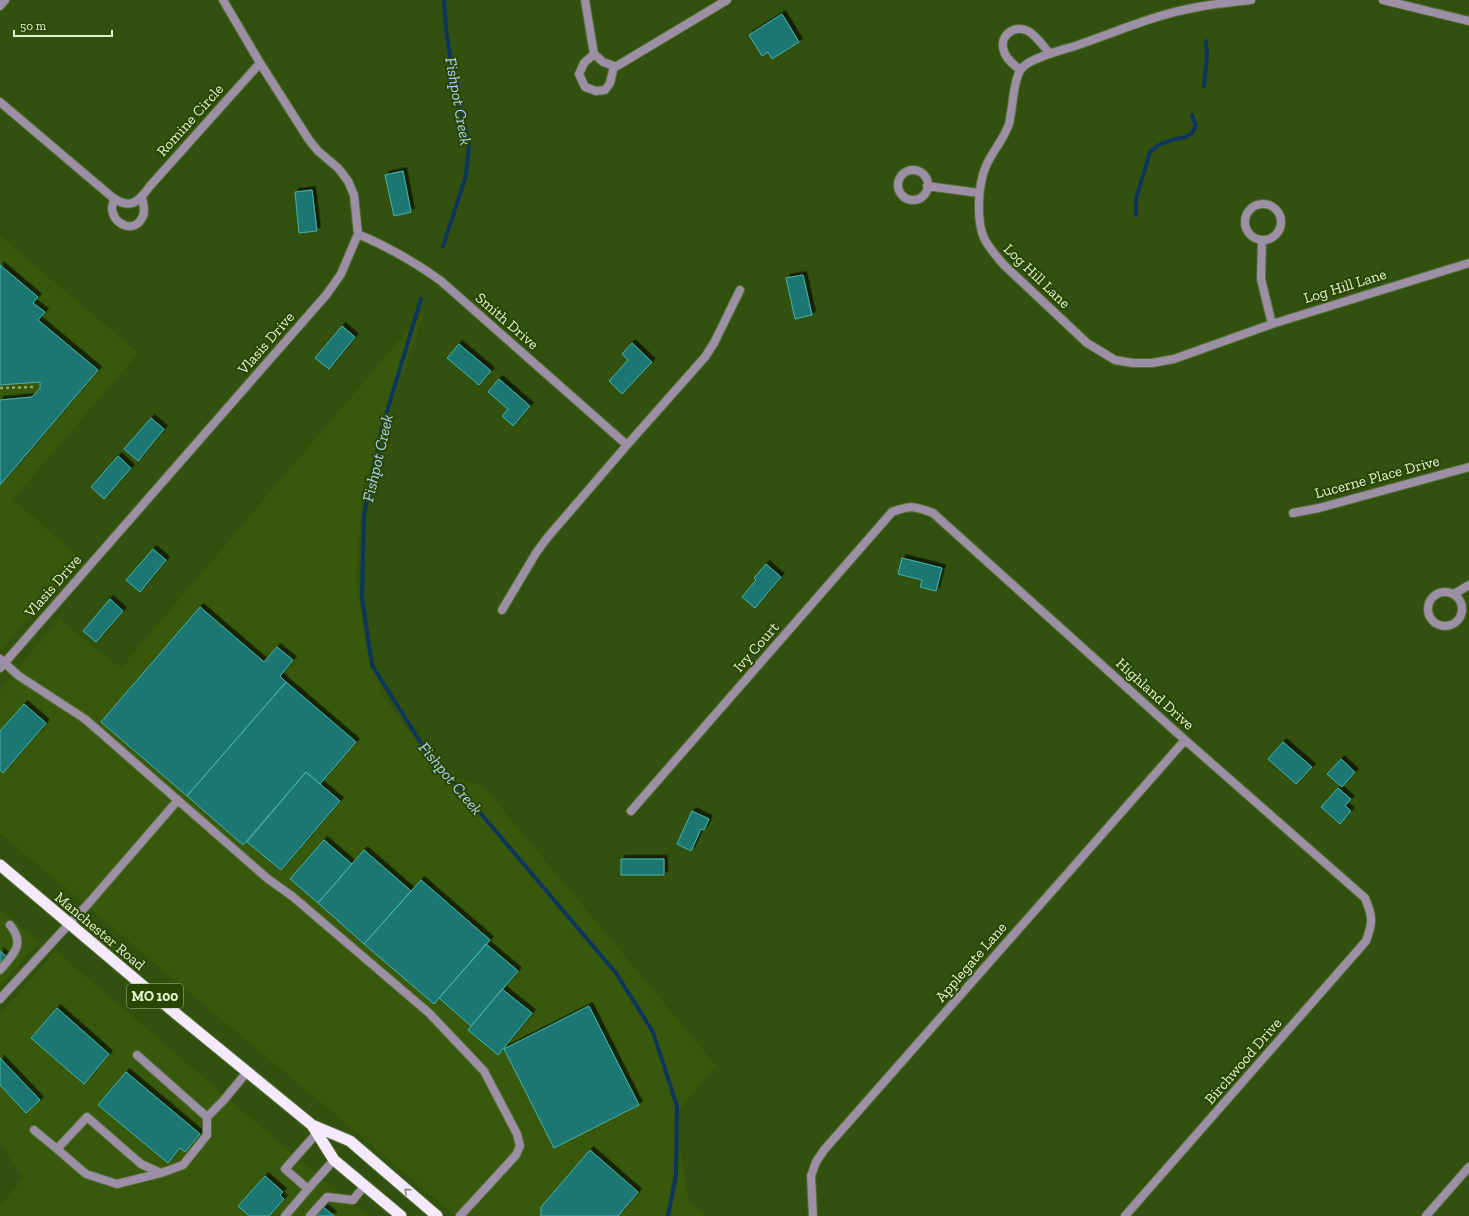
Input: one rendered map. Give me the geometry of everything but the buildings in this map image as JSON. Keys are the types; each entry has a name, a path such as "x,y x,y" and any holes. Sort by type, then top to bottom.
{"highway":[{"name":"Manchester Road","path":"0,865 314,1129 334,1160 400,1216"},
{"name":"Manchester Road","path":"314,1129 350,1141 437,1216"}],"street":[{"path":"0,6 5,0"},
{"name":"Vlasis Drive","path":"1,663 328,294 341,274 358,234 354,195 348,181 338,168 318,151 309,140 260,63 223,0"},
{"path":"585,0 594,54 603,62 614,66 618,66 727,0"},
{"path":"1050,54 1029,32 1018,29 1012,30 1006,35 1002,46 1008,58 1020,70 1024,65 1050,54 1159,17 1193,8 1251,0"},
{"path":"1383,0 1469,22"},
{"path":"594,54 584,63 579,74 585,87 596,91 605,90 610,83 614,66"},
{"name":"Romine Circle","path":"142,197 150,186 260,63"},
{"name":"Log Hill Lane","path":"1020,70 1008,125 1001,141 986,165 982,176 979,193 979,207 983,236 991,251 1004,265 1087,343 1115,360 1152,364 1174,359 1272,324 1469,262"},
{"path":"0,102 118,202 128,205 138,201 142,197"},
{"path":"927,186 979,193"},
{"path":"114,199 112,208 114,217 121,225 129,226 138,224 143,218 144,211 142,197"},
{"path":"1264,204 1275,210 1281,220 1278,232 1274,237 1262,240 1252,236 1246,227 1245,221 1246,216 1253,207 1264,204"},
{"name":"Smith Drive","path":"358,234 420,266 441,281 626,445"},
{"path":"1262,240 1262,279 1272,324"},
{"path":"502,610 536,552 547,538 626,445 705,357 714,343 740,290"},
{"name":"Lucerne Place Drive","path":"1293,513 1319,508 1469,466"},
{"name":"Highland Drive","path":"905,507 919,508 933,513 1185,740 1365,898 1372,919"},
{"name":"Ivy Court","path":"631,811 892,512 905,507"},
{"path":"1454,594 1461,603 1462,608 1459,619 1450,625 1439,625 1434,623 1428,613 1427,607 1432,597 1443,591 1454,594 1469,585"},
{"path":"1,663 85,719 268,879 292,896 429,1013 484,1071 517,1134 520,1146 516,1155 460,1216"},
{"name":"Applegate Lane","path":"813,1216 811,1176 816,1162 824,1150 1185,740"},
{"path":"0,999 92,899 178,800"},
{"name":"Birchwood Drive","path":"1125,1216 1366,941 1372,919"},
{"path":"0,970 13,956 18,947 16,933 10,925"},
{"path":"137,1055 207,1116"},
{"path":"34,1130 86,1174 117,1184 161,1173 183,1165 207,1135 207,1116 223,1101 247,1072"},
{"path":"57,1149 87,1116 141,1164 161,1173"},
{"path":"308,1189 285,1169 314,1129"},
{"path":"285,1216 334,1160"},
{"path":"1426,1216 1469,1167"},
{"path":"310,1216 327,1197 353,1200 365,1186"}],"path":[{"path":"0,388 34,387"}],"shaded area":[{"path":"0,236 138,353 13,499 80,559 0,651"},
{"path":"425,310 363,487 356,579 367,653 388,703 435,767 469,783 481,784 716,1066 674,1116 689,1201 706,1216 456,1216 0,833 0,690 59,619 121,668"},
{"path":"0,909 38,942 0,986"},
{"path":"56,951 330,1186 304,1216 0,1216 0,1206 23,1178 0,1143 0,1015"},
{"path":"333,1190 370,1216 306,1216 327,1191"}],"waterway":[{"name":"Fishpot Creek","path":"443,246 466,176 469,143 454,84 446,29 444,0"},
{"path":"1204,86 1207,56 1206,41"},
{"path":"1136,215 1136,199 1150,152 1157,146 1171,140 1186,137 1192,133 1196,126 1192,115"},
{"name":"Fishpot Creek","path":"421,299 382,428 364,515 362,598 372,665 421,743 616,973 653,1032 677,1106 676,1175 668,1216"}]}
